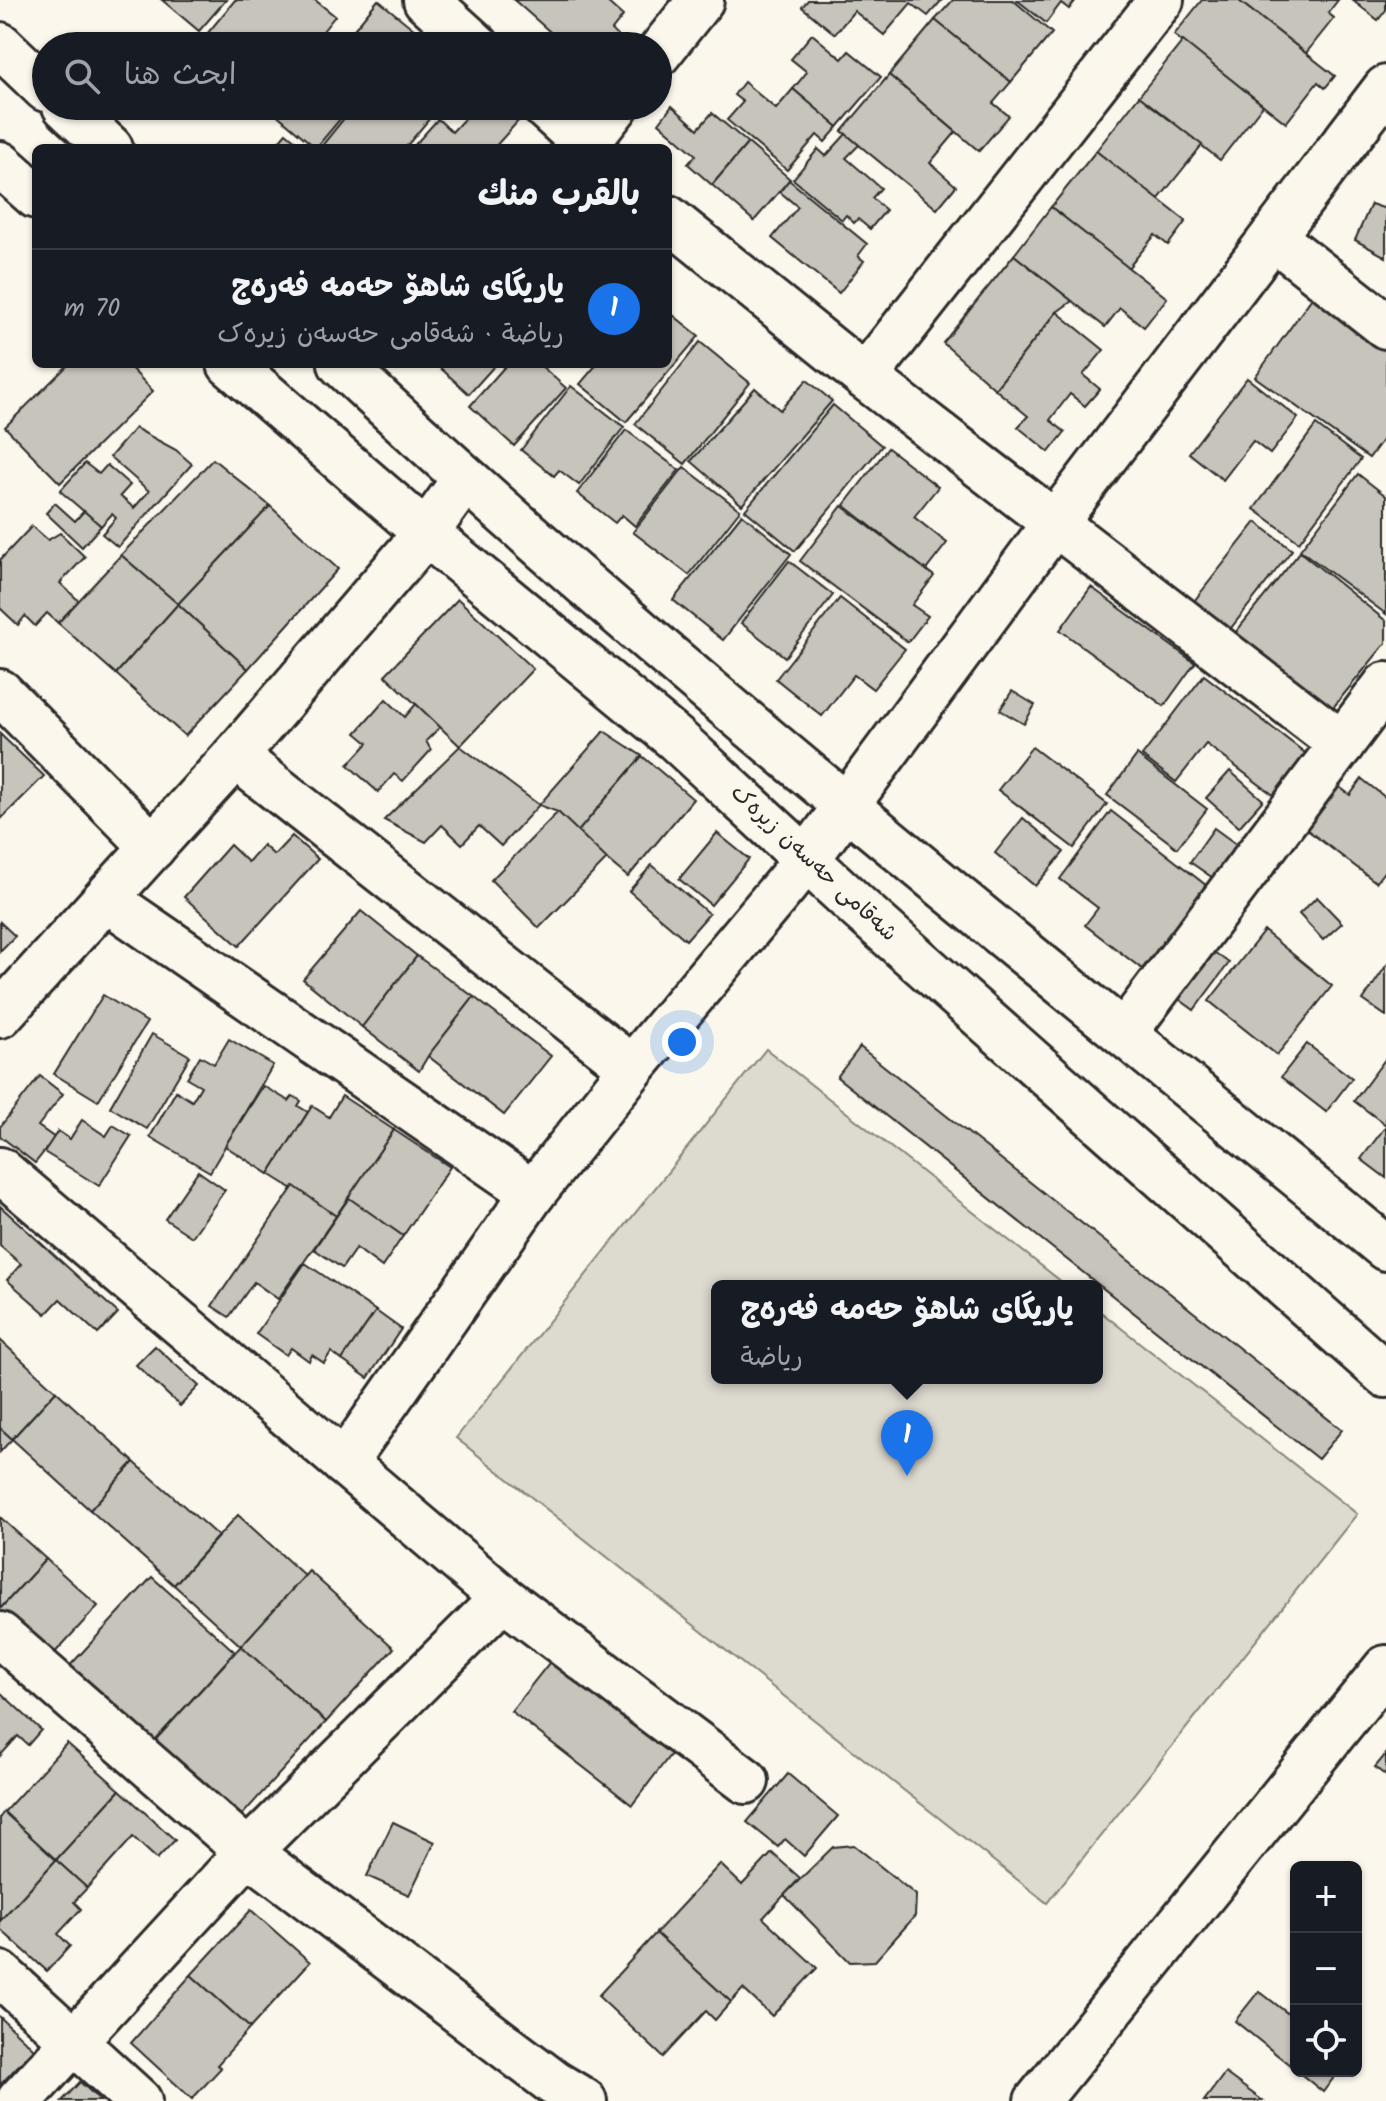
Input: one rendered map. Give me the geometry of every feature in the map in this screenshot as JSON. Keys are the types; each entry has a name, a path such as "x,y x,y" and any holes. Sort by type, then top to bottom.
{"street":[{"path":"426,0 461,32"},
{"path":"672,36 701,0"},
{"path":"865,377 1161,0"},
{"path":"0,45 32,76"},
{"path":"344,1463 533,1193 632,1068 807,859 1054,524 1386,88"},
{"path":"80,120 106,144"},
{"path":"559,120 586,144"},
{"path":"589,144 606,120"},
{"path":"0,164 32,192"},
{"path":"672,221 865,377 1342,744"},
{"path":"1273,237 1386,326"},
{"name":"شەقامی حەسەن زیرەک","path":"235,368 426,533 676,739 871,920 1386,1375"},
{"path":"345,368 464,480 846,807 1386,1248"},
{"path":"0,1015 235,756 426,533 464,480"},
{"path":"1125,1032 1386,685"},
{"path":"0,692 153,847"},
{"path":"235,756 632,1068"},
{"path":"106,899 533,1193"},
{"path":"0,1170 503,1598 746,1781"},
{"path":"19,2101 248,1852 503,1598"},
{"path":"0,1635 248,1852 554,2083 584,2101"},
{"path":"1037,2101 1386,1668"},
{"path":"0,1974 139,2101"}],"shaded area":[{"path":"766,1049 1059,1280 711,1280 711,1384 1103,1384 1103,1314 1357,1514 1047,1903 456,1438"}],"building":[{"path":"162,0 226,0 199,31"},
{"path":"235,0 315,0 335,16 322,32 209,32"},
{"path":"378,0 415,30 413,32 352,32"},
{"path":"514,0 605,0 623,16 612,30 614,32 550,32"},
{"path":"808,0 942,0 928,16 911,3 884,35 854,11 835,34 802,7"},
{"path":"953,0 1013,0 1052,33 1011,82 935,20"},
{"path":"1017,0 1076,0 1069,9 1061,3 1046,23"},
{"path":"1202,0 1238,0 1335,76 1325,88 1318,82 1286,123 1174,35"},
{"path":"1238,0 1338,0 1328,13 1334,18 1306,53"},
{"path":"1352,0 1386,0 1386,10 1378,20"},
{"path":"935,20 1011,82 993,103 1009,116 979,151 889,75"},
{"path":"812,34 842,59 849,51 881,77 838,127 793,89 807,72 791,59"},
{"path":"1183,41 1263,105 1220,160 1139,96"},
{"path":"889,75 956,132 930,163 956,186 937,209 842,131"},
{"path":"744,82 776,109 793,89 838,127 825,142 817,135 787,170 727,120 743,102 734,95"},
{"path":"1139,96 1202,145 1158,200 1096,151"},
{"path":"672,106 698,129 712,113 748,143 712,185 688,164 696,155 659,123 661,120 672,120"},
{"path":"283,120 339,120 319,144 311,144"},
{"path":"343,120 428,120 408,144 323,144"},
{"path":"437,120 452,132 463,120 519,120 498,144 416,144"},
{"path":"286,133 299,144 276,144"},
{"path":"846,134 859,145 846,158 881,188 872,198 886,210 870,229 858,219 854,223 846,215 842,220 793,179 818,149 826,156"},
{"path":"748,143 790,179 754,221 712,185"},
{"path":"1096,151 1186,221 1168,245 1155,235 1128,268 1051,207"},
{"path":"789,180 867,244 858,256 864,261 839,293 772,238 798,207 780,192"},
{"path":"1371,204 1386,209 1386,257 1355,240"},
{"path":"1051,207 1167,298 1144,327 1120,308 1105,327 1014,255"},
{"path":"1014,255 1072,301 1057,312 995,389 943,343"},
{"path":"1314,295 1386,346 1386,435 1369,458 1255,377"},
{"path":"1057,312 1104,350 1083,375 1100,389 1085,406 1070,394 1050,420 1065,432 1049,452 1018,427 1028,416 995,389"},
{"path":"672,314 699,336 672,368"},
{"path":"700,342 750,383 685,464 635,424"},
{"path":"65,368 131,368 153,391 60,483 5,427"},
{"path":"440,368 492,368 469,394"},
{"path":"503,368 544,368 566,388 514,446 470,406"},
{"path":"594,368 672,368 626,422 580,384"},
{"path":"1247,378 1298,418 1270,454 1253,441 1223,480 1189,453"},
{"path":"807,380 832,401 742,505 691,461 755,388 780,410"},
{"path":"571,386 624,427 579,485 559,470 554,476 521,450"},
{"path":"833,405 882,446 795,551 745,510"},
{"path":"1316,425 1361,459 1299,542 1254,509"},
{"path":"135,428 176,450 192,464 118,547 102,534 116,518 112,514 101,526 60,491 85,463 99,474 107,465 130,485 120,496 134,508 149,491 110,457"},
{"path":"626,430 679,470 635,526 622,515 615,523 577,493"},
{"path":"888,448 938,487 914,517 947,543 926,570 844,505"},
{"path":"213,459 270,506 178,604 121,555"},
{"path":"684,467 740,510 689,575 633,532"},
{"path":"1358,474 1386,496 1386,614 1300,550"},
{"path":"55,503 75,521 84,511 101,526 82,547 46,513"},
{"path":"270,506 338,569 248,669 178,604"},
{"path":"842,506 934,576 912,605 928,616 908,642 800,561"},
{"path":"742,514 791,554 723,640 673,600"},
{"path":"1256,522 1292,550 1227,633 1191,605"},
{"path":"32,526 48,540 60,533 85,557 60,583 79,601 58,623 47,613 35,626 25,616 18,625 0,608 0,560"},
{"path":"1300,552 1386,621 1386,643 1331,710 1235,633"},
{"path":"121,555 178,604 116,674 58,623"},
{"path":"789,561 833,595 785,657 741,623"},
{"path":"1091,587 1195,663 1164,706 1060,630"},
{"path":"840,598 905,649 873,689 854,675 822,716 776,679"},
{"path":"458,599 533,669 460,746 385,675"},
{"path":"178,604 248,669 185,736 116,674"},
{"path":"1204,675 1313,759 1280,800 1206,744 1176,782 1142,756"},
{"path":"1012,691 1035,705 1024,724 1000,710"},
{"path":"386,699 405,717 416,704 440,727 426,741 431,750 403,781 394,774 378,792 348,765 368,743 356,733"},
{"path":"604,731 642,756 576,834 558,812 539,805"},
{"path":"0,734 44,776 0,820"},
{"path":"460,746 539,805 501,846 479,826 462,844 442,825 426,842 384,820"},
{"path":"1032,747 1107,804 1074,848 998,790"},
{"path":"1137,755 1207,809 1177,848 1107,795"},
{"path":"642,756 693,799 628,877 576,834"},
{"path":"1230,771 1263,800 1239,827 1206,798"},
{"path":"1362,779 1386,798 1386,869 1376,882 1306,829 1338,786 1350,795"},
{"path":"1111,811 1207,886 1142,969 1085,925 1098,908 1060,879"},
{"path":"558,812 607,859 539,928 491,880"},
{"path":"1023,818 1064,852 1035,886 995,853"},
{"path":"1214,828 1240,847 1216,880 1190,862"},
{"path":"717,833 749,859 711,905 679,879"},
{"path":"292,836 318,859 239,946 184,897 230,845 248,862 263,845 274,855"},
{"path":"652,865 709,914 686,940 629,891"},
{"path":"1317,897 1342,923 1323,940 1299,914"},
{"path":"361,911 417,956 362,1027 303,979"},
{"path":"0,922 15,936 0,951"},
{"path":"1264,931 1332,986 1277,1055 1209,1001"},
{"path":"1207,947 1229,963 1194,1010 1172,994"},
{"path":"417,956 474,997 419,1071 362,1027"},
{"path":"1386,966 1386,1016 1363,1000"},
{"path":"103,995 147,1022 98,1101 54,1074"},
{"path":"474,997 551,1056 504,1115 428,1056"},
{"path":"152,1034 190,1056 147,1129 110,1107"},
{"path":"229,1039 273,1065 210,1172 150,1137 176,1091 192,1101 201,1086 187,1078 200,1056 214,1064"},
{"path":"1307,1044 1352,1078 1326,1112 1281,1077"},
{"path":"860,1047 1342,1430 1318,1459 1103,1288 1103,1280 1093,1280 837,1077"},
{"path":"1386,1058 1386,1125 1354,1101"},
{"path":"40,1076 63,1094 38,1126 55,1138 35,1163 0,1136 0,1127"},
{"path":"263,1086 289,1101 293,1096 301,1101 298,1106 308,1112 269,1174 225,1146"},
{"path":"342,1096 394,1130 336,1216 269,1174 312,1106 329,1117"},
{"path":"82,1120 106,1136 113,1125 131,1136 99,1186 44,1152 58,1131 70,1139"},
{"path":"1386,1126 1386,1178 1361,1159"},
{"path":"394,1130 450,1167 403,1236 348,1198"},
{"path":"198,1171 225,1190 192,1237 165,1219"},
{"path":"294,1186 336,1216 278,1299 254,1282 229,1317 212,1306"},
{"path":"349,1198 403,1236 382,1267 356,1248 342,1268 314,1249"},
{"path":"0,1206 118,1313 98,1334 60,1299 46,1314 7,1280 21,1264 0,1246"},
{"path":"305,1263 376,1311 342,1360 331,1352 324,1363 312,1355 309,1361 291,1348 286,1355 256,1334"},
{"path":"376,1311 401,1329 368,1378 342,1360"},
{"path":"0,1340 56,1391 12,1439 0,1428"},
{"path":"155,1346 199,1386 180,1406 136,1365"},
{"path":"56,1391 134,1462 90,1510 12,1439"},
{"path":"0,1428 12,1439 0,1452"},
{"path":"134,1462 218,1536 174,1585 90,1510"},
{"path":"238,1515 305,1576 241,1646 174,1585"},
{"path":"0,1517 46,1559 0,1609"},
{"path":"46,1559 98,1606 50,1658 0,1613 0,1609"},
{"path":"309,1571 394,1648 326,1722 241,1646"},
{"path":"152,1577 235,1652 149,1747 65,1671"},
{"path":"241,1646 326,1722 234,1824 149,1747"},
{"path":"557,1653 677,1746 632,1805 511,1711"},
{"path":"0,1692 41,1730 28,1745 18,1736 0,1756"},
{"path":"67,1743 120,1790 56,1860 4,1812"},
{"path":"1386,1754 1386,1776 1375,1767"},
{"path":"788,1774 838,1816 804,1856 785,1839 778,1847 747,1822"},
{"path":"120,1790 175,1840 157,1859 133,1837 87,1888 56,1860"},
{"path":"4,1812 56,1860 0,1921 0,1817"},
{"path":"393,1822 435,1842 409,1895 367,1876"},
{"path":"854,1845 916,1895 915,1916 875,1961 850,1962 784,1895 833,1847"},
{"path":"772,1853 800,1878 763,1918 817,1968 772,2016 743,1989 731,2002 656,1933 720,1864 742,1885"},
{"path":"56,1860 87,1888 74,1902 81,1909 58,1934 70,1946 47,1971 0,1929 0,1921"},
{"path":"251,1910 310,1962 250,2028 191,1975"},
{"path":"656,1933 731,2002 715,2020 706,2011 663,2057 598,1996"},
{"path":"191,1975 250,2028 217,2065 221,2068 192,2099 131,2043"},
{"path":"1259,1991 1290,2015 1290,2065 1235,2021"},
{"path":"0,2017 34,2049 0,2085"},
{"path":"1225,2073 1263,2101 1204,2101"},
{"path":"1304,2077 1334,2077 1323,2092"},
{"path":"80,2082 101,2101 62,2101"}],"place":[{"name":"یاریگای شاهۆ حەمە فەرەج","path":"907,1476"}]}
